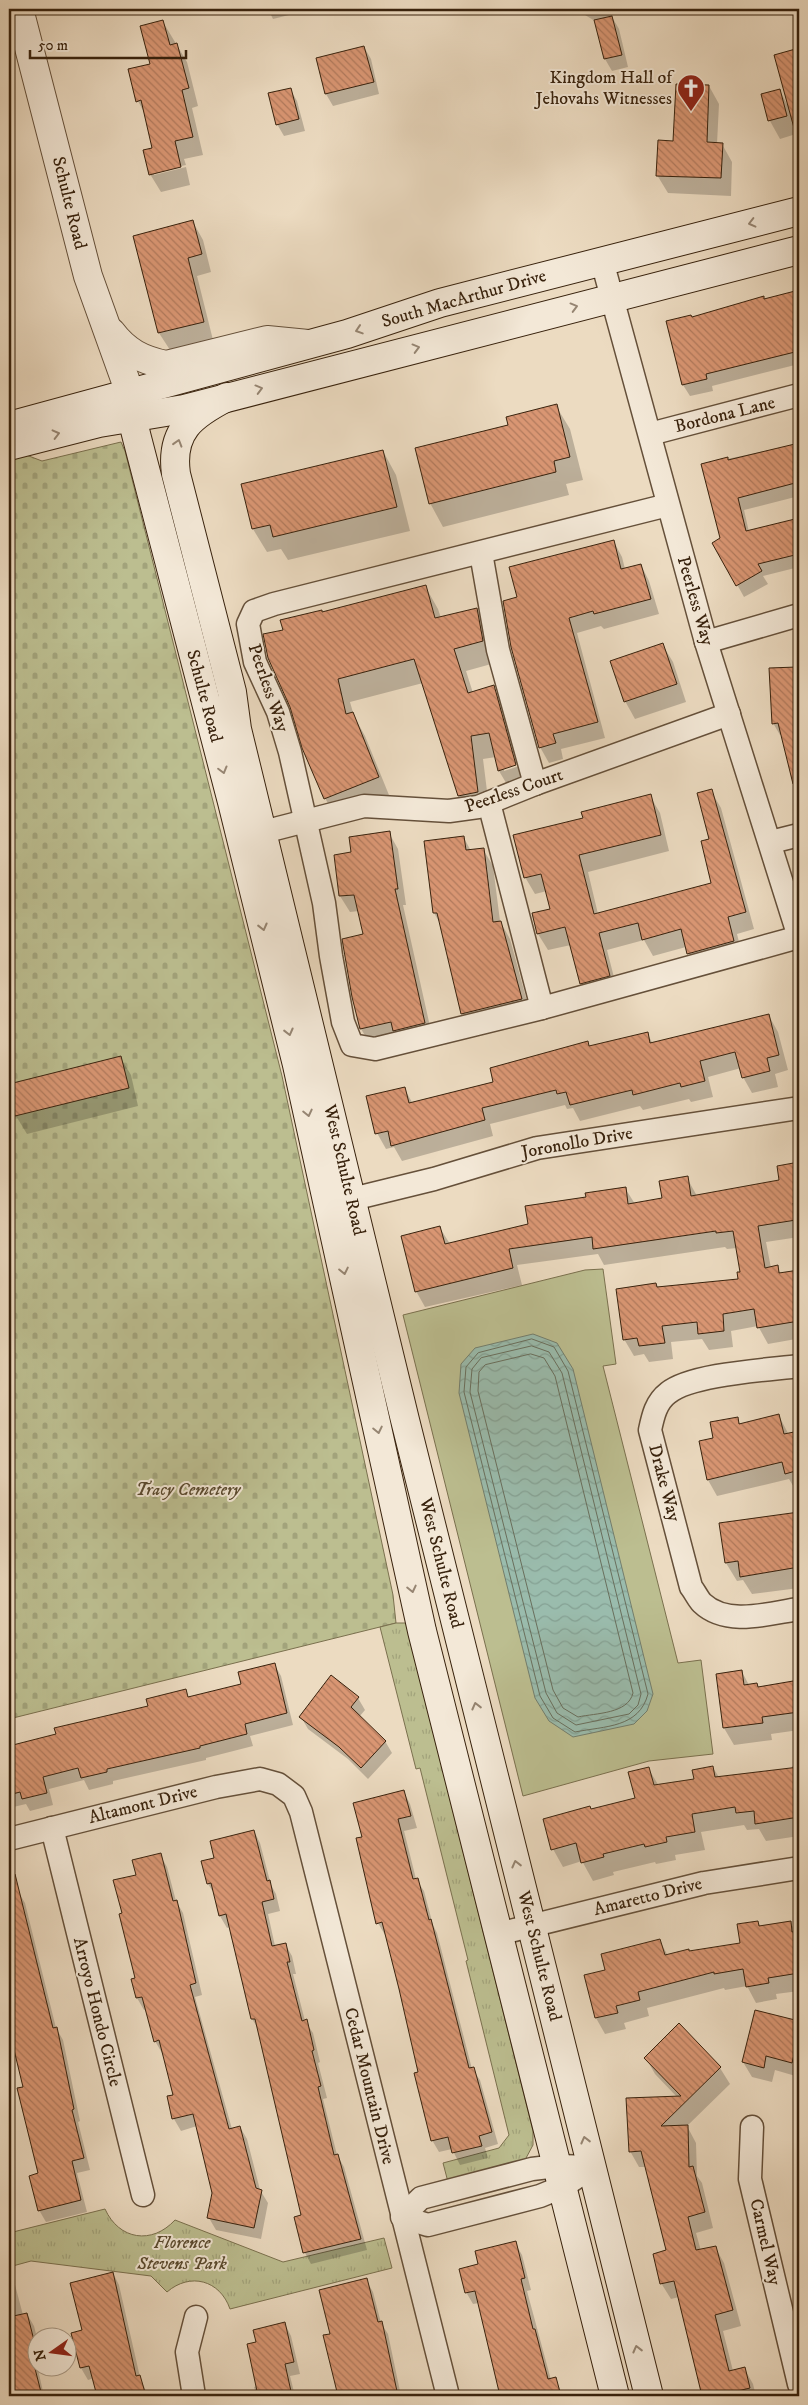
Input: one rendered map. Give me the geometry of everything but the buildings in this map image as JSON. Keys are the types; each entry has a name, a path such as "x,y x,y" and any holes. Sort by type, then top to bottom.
{"main road":[{"name":"Schulte Road","path":"20,9 79,243 104,323 135,409 281,999"},
{"name":"South MacArthur Drive","path":"135,409 310,344 440,303 799,211"},
{"name":"South MacArthur Drive","path":"135,409 184,408 799,250"},
{"path":"104,323 120,344 133,356 166,365 267,340 310,344"},
{"path":"227,397 204,409 189,421 179,437 174,462 232,692 237,729"},
{"name":"Schulte Road","path":"135,409 152,438 222,694 237,729"},
{"path":"9,426 135,409"},
{"path":"9,446 135,409"},
{"name":"West Schulte Road","path":"237,729 263,832 340,1202 422,1631 615,2396"},
{"name":"West Schulte Road","path":"281,999 340,1202 531,1926 649,2396"}],"street":[{"name":"Peerless Way","path":"602,261 706,642 771,842 799,937"},
{"name":"Bordona Lane","path":"650,434 799,395"},
{"path":"535,784 498,650 481,553 668,505"},
{"name":"Peerless Way","path":"304,820 288,744 278,712 255,662 248,624 254,611 274,604 481,553"},
{"path":"706,642 799,615"},
{"name":"Peerless Court","path":"263,832 364,806 448,812 490,803 535,784 729,714"},
{"path":"490,803 542,1008"},
{"path":"304,820 324,903 343,1022 352,1045 375,1049 542,1008 799,937"},
{"path":"771,842 799,835"},
{"name":"Joronollo Drive","path":"340,1202 434,1179 537,1148 799,1108"},
{"name":"Drake Way","path":"799,1366 689,1381 667,1393 654,1410 650,1430 691,1587 701,1602 710,1609 739,1617 799,1609"},
{"name":"Altamont Drive","path":"9,1839 216,1787 260,1779 278,1784"},
{"name":"Cedar Mountain Drive","path":"278,1784 294,1796 301,1812 448,2396"},
{"name":"Arroyo Hondo Circle","path":"52,1828 143,2195"},
{"name":"Amaretto Drive","path":"498,1934 704,1883 799,1868"},
{"name":"Carmel Way","path":"752,2128 750,2179 791,2316 799,2384"},
{"path":"402,2217 421,2198 532,2169 559,2177 592,2167"},
{"path":"194,2396 187,2352 196,2317"}],"green space":[{"name":"Tracy Cemetery","path":"121,442 125,451 282,1076 393,1595 396,1623 9,1719 9,456 21,453 42,461"},
{"path":"603,1269 616,1364 603,1366 678,1663 701,1660 713,1754 649,1761 523,1796 403,1315 585,1270"},
{"path":"396,1623 406,1623 533,2131 533,2145 525,2160 448,2182 443,2163 499,2148 509,2135 420,1768 416,1769 380,1627"},
{"name":"Florence Stevens Park","path":"105,2209 119,2227 127,2233 137,2236 156,2233 166,2228 175,2220 283,2262 384,2238 392,2268 230,2309 219,2291 203,2282 185,2282 167,2292 151,2276 31,2261 9,2267 9,2233"}],"water":[{"path":"533,1334 557,1343 573,1369 653,1694 647,1711 634,1724 573,1737 549,1721 535,1698 459,1393 461,1364 475,1348"}],"place":[{"name":"Kingdom Hall of Jehovahs Witnesses","path":"691,112"}]}
